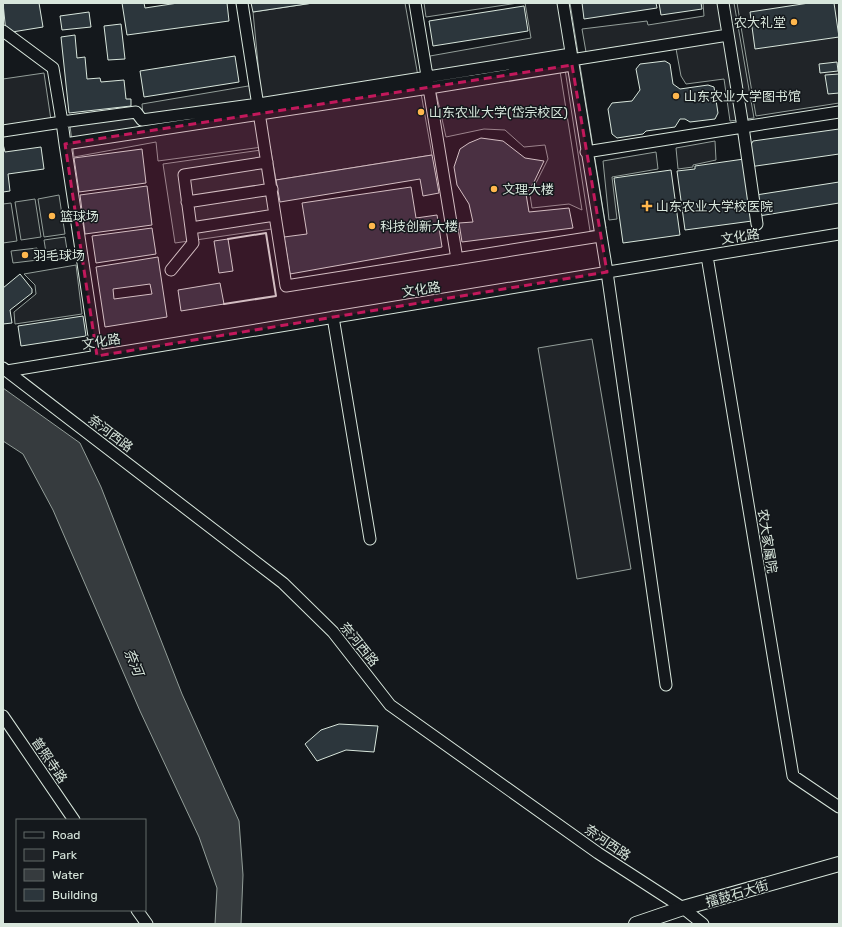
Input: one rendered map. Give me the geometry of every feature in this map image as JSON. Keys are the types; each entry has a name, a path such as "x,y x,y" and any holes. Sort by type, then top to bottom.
{"main road":[{"name":"擂鼓石大街","path":"636,924 683,908 839,864"}],"street":[{"path":"242,3 260,110 286,286 600,236"},
{"path":"415,3 457,259"},
{"path":"563,3 586,152 607,272 666,685"},
{"path":"723,3 757,224"},
{"path":"3,31 53,68 97,356"},
{"path":"65,144 260,110 728,35"},
{"path":"3,131 136,112 142,120 260,110"},
{"path":"586,152 839,112"},
{"path":"171,270 193,243 184,175 267,162"},
{"path":"188,202 272,189"},
{"path":"191,228 275,215"},
{"name":"文化路","path":"5,370 538,285 607,272 839,234"},
{"name":"农大家属院","path":"707,256 794,776 839,807"},
{"path":"333,317 370,539"},
{"name":"奈河西路","path":"5,370 283,583 333,632 390,705 598,853 683,908 703,924"},
{"name":"普照寺路","path":"3,716 73,819"},
{"path":"138,911 147,924"}],"highlighted area":[{"path":"572,65 607,272 97,356 65,144"}],"green space":[{"path":"313,3 405,3 432,155 276,180 270,146 158,161 156,142 74,157 70,126 143,115 142,104 260,84 253,12"},
{"path":"424,3 518,3 426,17"},
{"path":"525,3 570,3 606,228 590,231 562,50 431,72 430,56 531,38"},
{"path":"703,3 734,3 754,118 730,121 724,79 686,84 681,76 674,38 586,52 582,29 647,21 648,25 704,16"},
{"path":"737,3 839,3 839,103 756,116"},
{"path":"560,71 582,210 569,204 532,208 530,195 548,159 545,145 524,147 505,130 484,129 446,137 436,92"},
{"path":"44,73 51,120 3,127 3,79"},
{"path":"715,141 716,160 693,165 693,167 678,169 676,148"},
{"path":"656,152 658,169 612,177 617,219 609,220 603,161"},
{"name":"篮球场","path":"59,195 65,234 44,237 38,199"},
{"name":"篮球场","path":"35,199 41,237 21,240 15,202"},
{"path":"11,203 17,241 3,243 3,204"},
{"name":"篮球场","path":"65,237 68,256 47,259 44,240"},
{"name":"羽毛球场","path":"37,248 38,260 13,263 11,251"},
{"path":"76,265 82,314 15,324 14,312 36,294 35,285 24,274"},
{"path":"592,339 631,569 577,579 538,348"}],"shaded area":[{"path":"261,150 272,229 175,243 163,164"}],"water":[{"name":"奈河","path":"3,388 80,443 101,487 182,694 239,821 243,875 241,924 215,924 217,888 199,837 140,711 53,510 23,454 3,441"}],"building":[{"path":"3,3 39,3 43,27 6,33"},
{"path":"122,3 144,3 145,8 178,3 227,3 229,21 127,35"},
{"path":"251,3 313,3 253,12"},
{"path":"582,3 656,3 657,8 584,19"},
{"path":"659,3 701,3 702,9 661,15"},
{"name":"农大礼堂","path":"809,3 834,3 839,37 755,49 750,12"},
{"path":"524,6 528,31 433,46 429,21"},
{"path":"89,12 91,27 62,30 60,16"},
{"path":"121,24 125,59 108,60 104,26"},
{"path":"75,35 77,58 85,57 87,79 100,78 101,82 124,80 126,99 131,99 131,106 69,113 61,37"},
{"path":"235,56 239,82 144,97 140,71"},
{"name":"山东农业大学图书馆","path":"665,61 670,64 673,84 680,89 708,85 714,87 718,113 715,119 690,122 685,119 680,119 675,127 646,131 643,134 617,138 612,134 608,109 612,103 632,101 640,90 636,69 640,64"},
{"path":"837,62 838,71 820,73 819,64"},
{"path":"839,74 839,93 828,94 825,75"},
{"path":"839,129 839,154 749,167 747,152 753,141"},
{"name":"文理大楼","path":"481,138 503,141 525,158 544,161 534,182 526,194 529,212 569,208 573,228 462,242 459,223 473,222 469,204 457,185 454,167 460,149"},
{"path":"3,144 5,152 41,147 44,169 8,174 10,191 3,192"},
{"path":"142,149 146,183 79,192 74,158"},
{"path":"432,155 439,193 423,196 420,179 280,202 276,180"},
{"path":"744,159 752,221 685,230 677,171 695,169 695,166"},
{"name":"山东农业大学校医院","path":"671,170 680,235 623,243 614,178"},
{"path":"839,182 839,203 759,216 756,195"},
{"path":"147,186 152,225 85,234 80,195"},
{"name":"科技创新大楼","path":"411,187 416,218 437,215 442,247 290,274 284,237 307,234 302,203"},
{"path":"152,228 156,254 96,263 92,236"},
{"path":"228,239 233,271 219,273 214,241"},
{"path":"158,257 167,317 105,327 96,267","holes":["150,284 152,294 114,299 113,289"]},
{"path":"20,274 32,289 32,293 10,310 12,323 3,324 3,288"},
{"path":"220,283 224,304 181,311 178,290"},
{"path":"83,316 86,336 21,346 18,326"},
{"path":"339,724 378,726 374,752 346,750 317,761 305,744 321,730"}],"wall":[{"path":"224,304 276,296 266,233 228,239"}],"place":[{"name":"农大礼堂","path":"794,22"},
{"name":"山东农业大学图书馆","path":"676,96"},
{"name":"山东农业大学(岱宗校区)","path":"421,112"},
{"name":"文理大楼","path":"494,189"},
{"name":"山东农业大学校医院","path":"647,206"},
{"name":"篮球场","path":"52,216"},
{"name":"科技创新大楼","path":"372,226"},
{"name":"羽毛球场","path":"25,255"}]}
